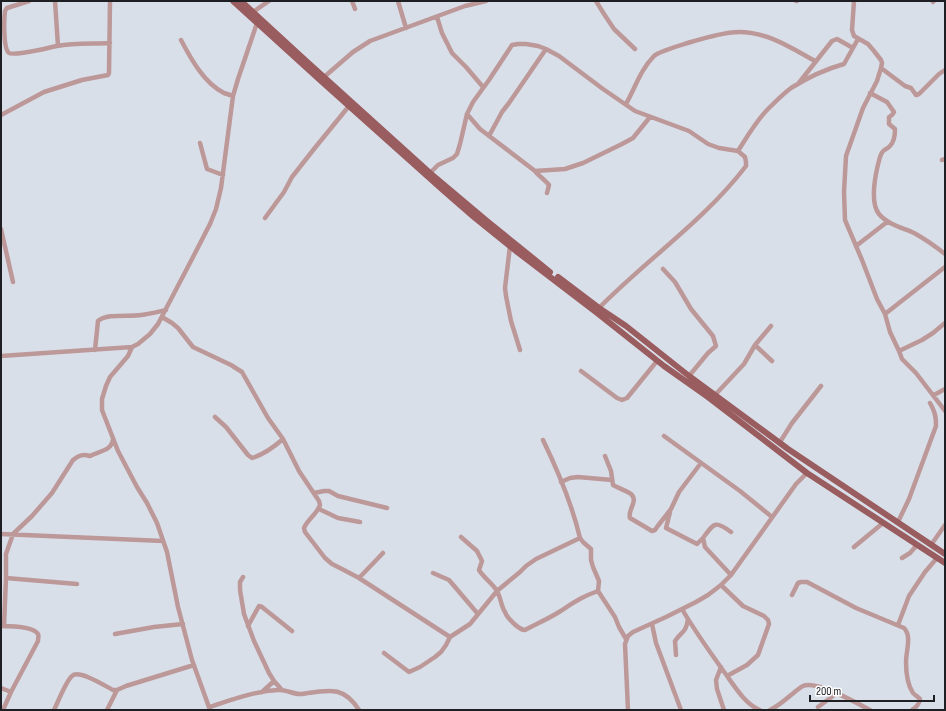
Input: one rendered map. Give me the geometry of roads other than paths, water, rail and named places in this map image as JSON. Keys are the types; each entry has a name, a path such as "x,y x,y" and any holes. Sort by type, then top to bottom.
{"main road":[{"path":"233,1 349,106 505,236 598,310 657,361 708,397 807,473 945,563"},
{"path":"241,1 460,204 510,246 598,310 626,326 688,376 788,449 945,554"}],"street":[{"path":"29,1 5,10 5,36 7,51 12,54 75,44 110,43"},
{"path":"55,1 58,46"},
{"path":"1,115 44,92 82,80 108,75 110,1"},
{"path":"253,12 269,1"},
{"path":"352,1 355,9"},
{"path":"398,1 406,28"},
{"path":"324,78 345,58 370,41 465,6 486,1"},
{"path":"596,1 614,29 635,49"},
{"path":"854,1 852,30 854,36 868,44 881,60 881,68 863,108 846,156 844,166 845,220 877,299 885,314 890,332 900,351 902,359 916,373 945,410"},
{"path":"437,17 452,53 483,87"},
{"path":"1,356 132,347 150,334 166,310 210,224 216,209 223,175 233,96 257,23"},
{"path":"626,104 645,66 655,55 721,34 739,32 757,34 771,38 815,61"},
{"path":"738,151 747,136 768,110 790,89 833,67 844,64 858,38"},
{"path":"796,85 829,44 837,39 853,48"},
{"path":"181,40 204,76 224,93 233,96"},
{"path":"430,173 457,154 467,114 473,102 512,45 518,44 538,46 546,49 559,56 635,111 689,131 708,144 719,148 738,151 745,157 746,166 723,194 668,246 612,294 598,310"},
{"path":"489,136 502,112 546,49"},
{"path":"881,68 905,86 911,88 916,95 919,94 945,70"},
{"path":"870,93 887,102 894,112 889,117 889,124 895,128 895,135 890,146 883,150 880,156 876,177 874,199 878,214 887,222 928,240 945,254"},
{"path":"265,218 284,192 292,177 349,106"},
{"path":"467,114 480,129 535,170 549,186 547,193"},
{"path":"535,170 566,169 583,163 633,138 650,117"},
{"path":"200,143 206,167 209,170 223,175"},
{"path":"856,246 887,222"},
{"path":"1,229 14,282"},
{"path":"510,246 505,288 511,321 520,350"},
{"path":"885,314 945,267"},
{"path":"663,269 675,282 691,309 713,336 716,343 716,346 688,376"},
{"path":"95,350 98,321 100,319 110,316 142,315 166,310"},
{"path":"162,317 178,328 193,346 242,372 268,418 283,439 320,505 304,528 305,532 325,558 332,564 358,578 450,637"},
{"path":"900,351 922,340 945,323"},
{"path":"715,395 744,364 755,345 772,326"},
{"path":"755,345 772,361"},
{"path":"132,347 128,356 110,377 102,399 102,410 118,451 157,523 167,552 194,665 209,708 261,692 281,689 296,694 334,691 341,692 349,697 359,710"},
{"path":"122,348 128,356"},
{"path":"582,371 617,398 622,400 627,398 657,361"},
{"path":"780,442 792,423 821,386"},
{"path":"934,395 945,389"},
{"path":"898,522 936,426 935,411 930,403"},
{"path":"215,417 252,458 266,453 283,439"},
{"path":"664,436 740,491 772,517"},
{"path":"3,710 38,640 37,633 30,628 3,626 6,554 13,534 32,516 52,493 73,460 84,454 90,456 106,450 113,444 113,439"},
{"path":"543,440 562,482 580,538 591,549 591,560 599,581 598,591 615,616 626,639"},
{"path":"605,456 613,485 632,495 634,501 629,513 630,518 652,531 655,530 671,508 679,492 701,463"},
{"path":"628,710 625,644 628,636 633,632 652,624 708,595 721,585 731,575 796,484 807,473"},
{"path":"562,482 570,478 578,477 612,480"},
{"path":"314,494 329,491 338,496 387,508"},
{"path":"319,508 338,518 360,522"},
{"path":"671,508 666,528 697,544 714,525 718,524 731,532"},
{"path":"854,547 883,523"},
{"path":"931,545 945,525"},
{"path":"1,534 163,541"},
{"path":"461,537 477,551 482,561 479,570 497,591 505,613 518,628 522,630 525,630 558,613 586,595 598,591"},
{"path":"384,653 411,672 441,652 450,637 470,624 497,591 526,566 536,559 580,538"},
{"path":"703,538 705,546 731,575"},
{"path":"902,558 910,553 917,545"},
{"path":"358,578 383,552"},
{"path":"898,625 909,596 925,572 937,558"},
{"path":"433,573 449,580 478,614"},
{"path":"243,577 240,582 240,590 244,614 248,626 274,681 281,689"},
{"path":"6,578 77,584"},
{"path":"792,595 798,583 807,582 856,608 907,630 906,662 909,683 913,692 920,699 919,703 912,710"},
{"path":"721,585 743,606 764,616 768,620 769,624 758,655 747,665 727,676"},
{"path":"248,626 259,606 262,606 292,630"},
{"path":"682,609 697,634 746,701 753,707 760,710"},
{"path":"676,655 675,641 687,628 688,619"},
{"path":"115,634 154,627 183,624"},
{"path":"652,624 656,643 681,710"},
{"path":"54,710 66,685 75,674 86,676 113,690 117,690 194,665"},
{"path":"721,667 716,680 717,689 724,710"},
{"path":"261,692 274,681"},
{"path":"770,710 779,705 802,686 807,684 837,693 870,710"},
{"path":"1,688 11,692"},
{"path":"107,710 117,690"},
{"path":"818,707 837,693"}]}
